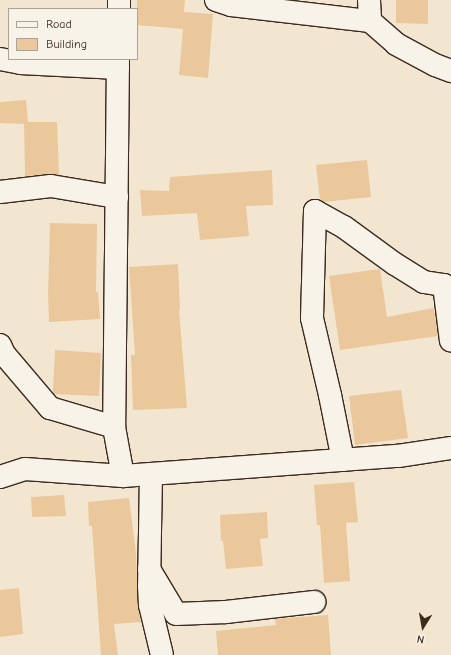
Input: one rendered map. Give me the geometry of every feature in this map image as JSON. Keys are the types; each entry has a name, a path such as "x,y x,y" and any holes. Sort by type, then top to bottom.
{"street":[{"path":"216,0 231,5 369,10 396,44 451,72"},
{"path":"0,59 20,63 118,63 114,427 123,476"},
{"path":"0,192 52,186 117,197"},
{"path":"342,460 330,395 312,318 315,211 344,227 395,264 424,282 444,285 451,341"},
{"path":"0,345 4,354 50,408 114,427"},
{"path":"0,477 25,469 123,476 398,456 451,448"},
{"path":"151,474 149,569 150,605 162,655"},
{"path":"149,569 176,614 226,612 314,602"}],"building":[{"path":"137,0 185,0 184,12 213,14 208,78 179,75 183,29 138,25"},
{"path":"396,0 428,0 428,24 396,23"},
{"path":"26,100 28,122 57,122 59,175 50,174 25,176 24,124 0,123 0,102"},
{"path":"367,160 371,197 324,202 320,200 316,165"},
{"path":"272,170 273,205 246,206 249,236 200,240 197,213 142,216 140,190 169,191 170,177"},
{"path":"50,223 97,224 96,292 98,292 100,319 49,322 48,295"},
{"path":"178,264 179,309 187,408 133,410 131,355 135,355 129,267"},
{"path":"380,269 387,317 434,308 438,336 340,350 329,276"},
{"path":"55,350 101,353 99,396 54,394"},
{"path":"401,390 408,438 355,445 349,396"},
{"path":"354,482 358,522 346,523 350,581 324,583 320,525 317,525 314,485"},
{"path":"64,495 66,516 32,517 31,497"},
{"path":"129,498 136,553 138,606 141,622 114,624 118,655 101,655 92,526 89,526 88,502"},
{"path":"267,512 268,538 260,539 263,566 226,569 223,541 221,541 220,515"},
{"path":"19,588 23,634 0,637 0,590"},
{"path":"328,615 331,655 218,655 216,631 276,625 275,619"}]}
